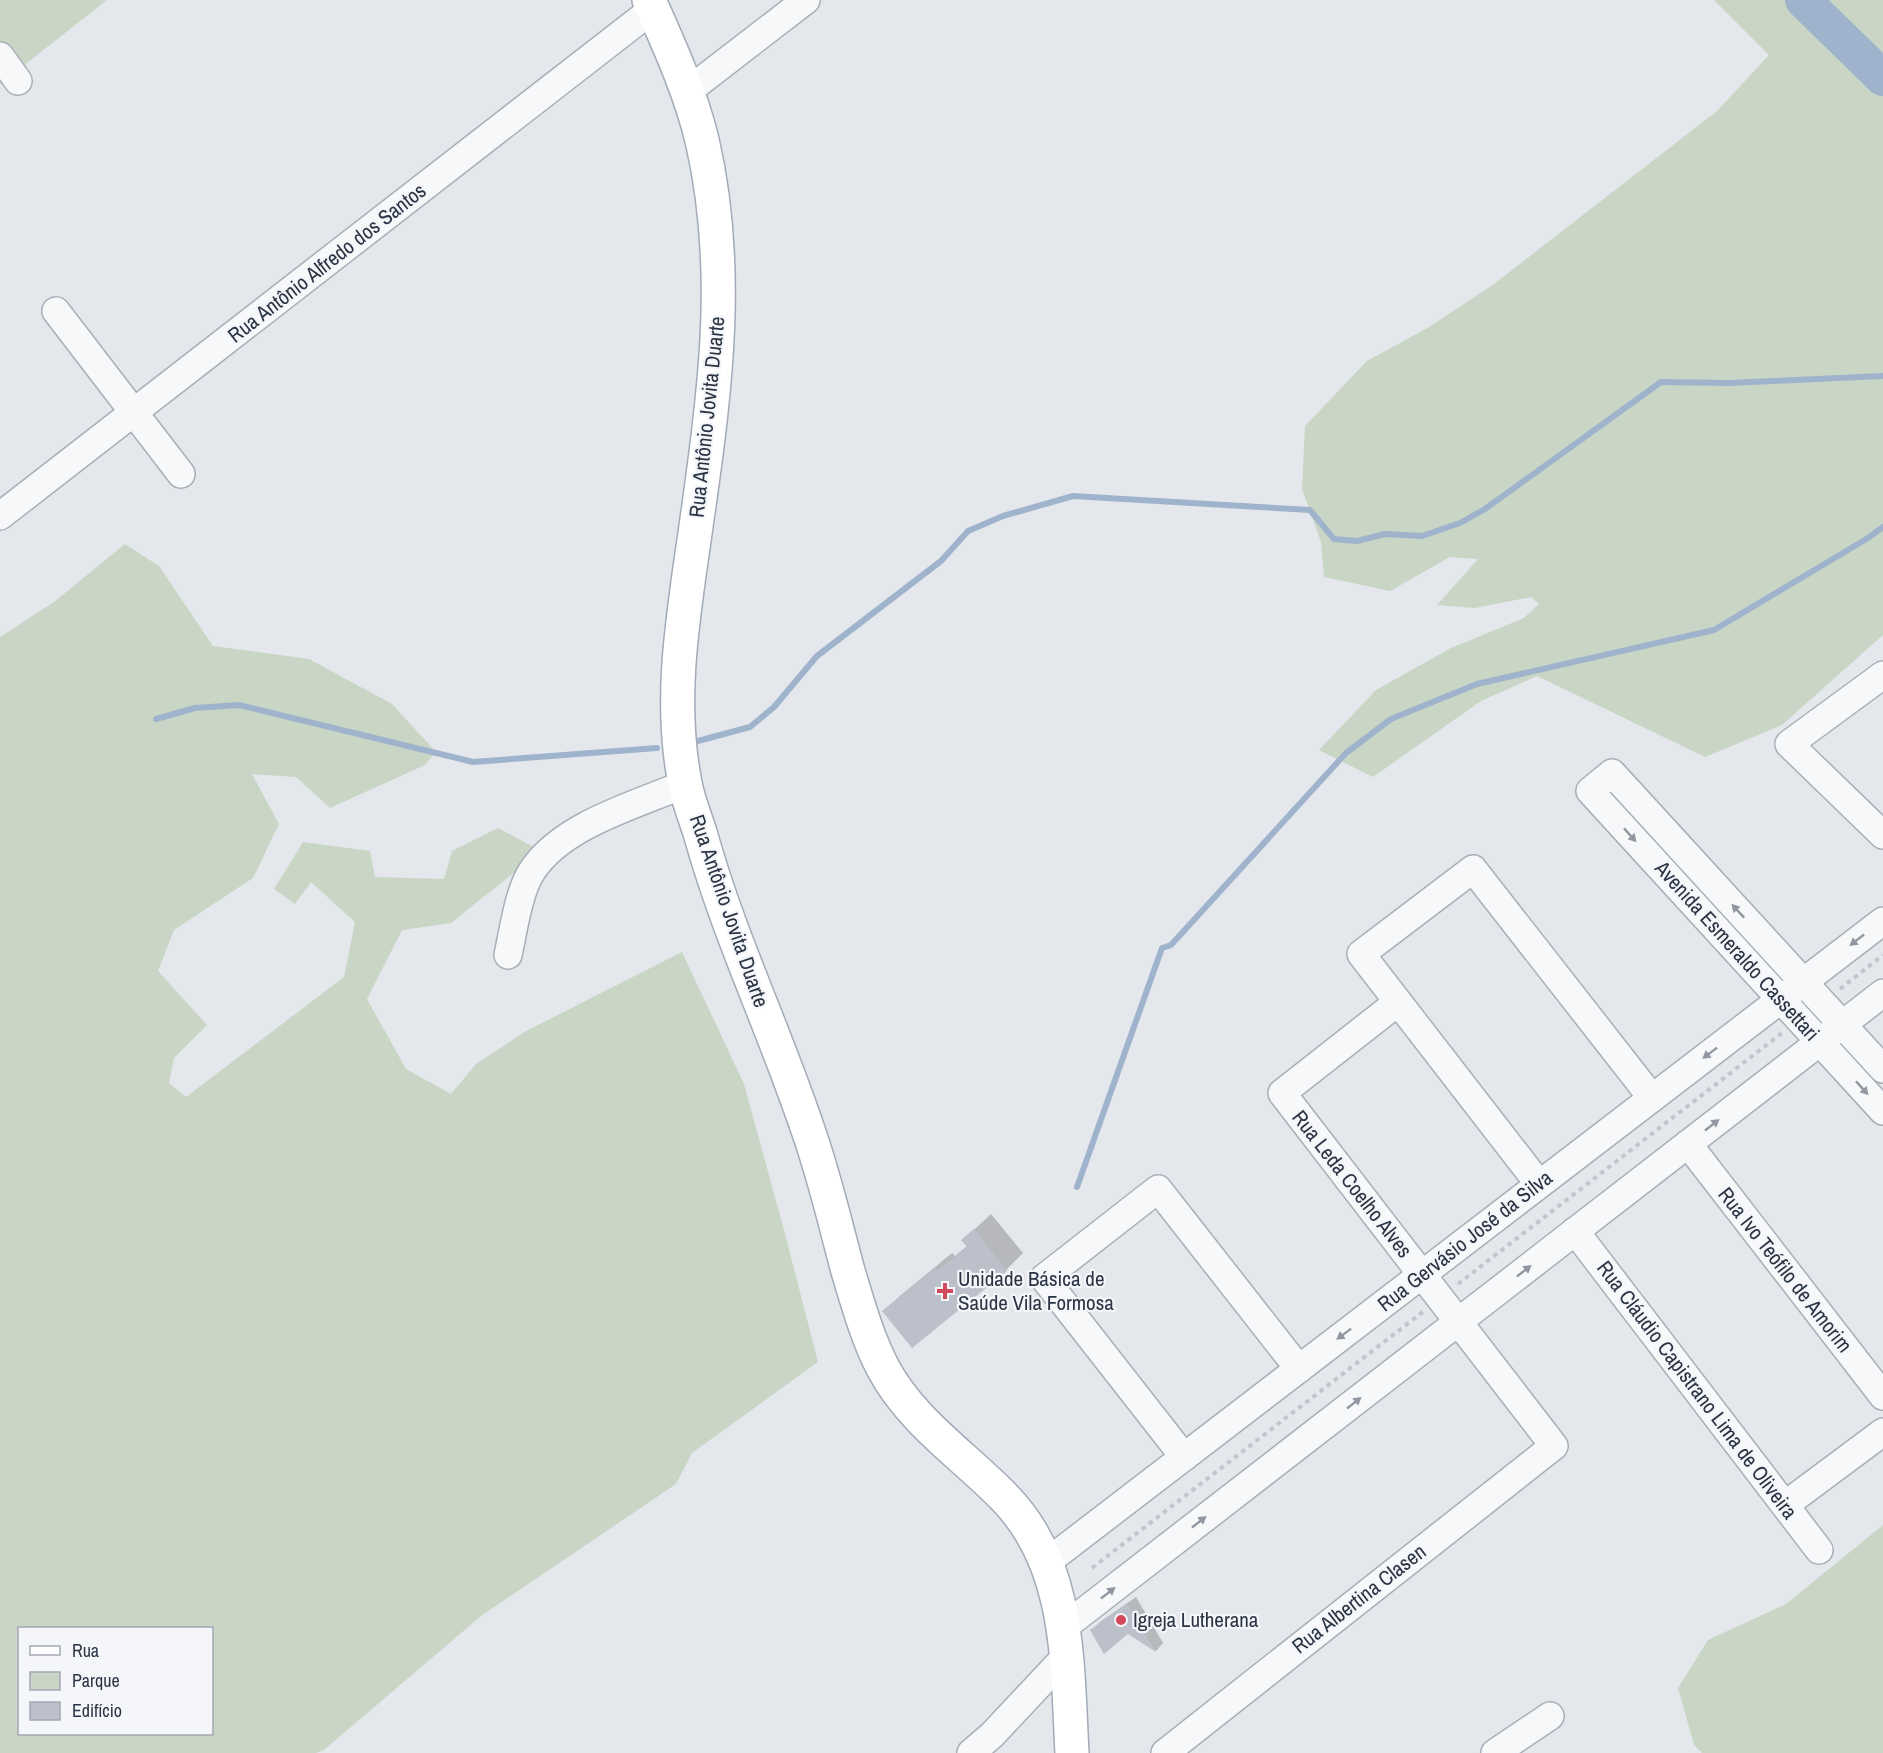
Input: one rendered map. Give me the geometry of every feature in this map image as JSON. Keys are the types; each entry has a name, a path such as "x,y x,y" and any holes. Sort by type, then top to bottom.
{"main road":[{"name":"Rua Antônio Jovita Duarte","path":"651,5 688,91 701,136 710,177 715,228 719,324 712,415 681,643 678,697 685,784 720,897 807,1126 858,1303 879,1359 897,1391 916,1413 1016,1511 1032,1533 1047,1562 1054,1583 1065,1641 1072,1753"}],"street":[{"path":"688,91 806,0"},
{"name":"Rua Antônio Alfredo dos Santos","path":"0,516 651,5"},
{"path":"0,57 18,81"},
{"path":"56,311 181,474"},
{"path":"1883,675 1789,744 1883,835"},
{"name":"Avenida Esmeraldo Cassettari","path":"1883,1069 1612,773 1590,791 1883,1111"},
{"path":"508,955 531,873 549,849 571,833 685,784"},
{"path":"1539,1184 1361,954 1473,869 1652,1098"},
{"name":"Rua Gervásio José da Silva","path":"1047,1562 1883,921"},
{"path":"971,1753 992,1735 1065,1641 1458,1322 1883,993"},
{"name":"Rua Leda Coelho Alves","path":"1398,1002 1282,1093 1554,1446"},
{"name":"Rua Ivo Teófilo de Amorim","path":"1688,1144 1883,1396"},
{"path":"1184,1457 1044,1278 1158,1189 1299,1369"},
{"name":"Rua Cláudio Capistrano Lima de Oliveira","path":"1575,1231 1819,1550"},
{"path":"1785,1504 1883,1432"},
{"name":"Rua Albertina Clasen","path":"1165,1753 1554,1446"},
{"path":"1495,1753 1550,1716"}],"path":[{"path":"1822,1002 1883,955"},
{"path":"1092,1568 1800,1020"}],"green space":[{"path":"0,0 107,0 0,84"},
{"path":"1714,0 1883,0 1883,635 1782,725 1705,757 1537,676 1481,701 1373,777 1319,750 1376,690 1451,648 1524,618 1539,604 1531,597 1475,608 1437,605 1478,559 1450,557 1390,591 1324,577 1321,542 1302,489 1305,426 1367,361 1429,327 1494,284 1717,111 1769,55"},
{"path":"125,544 159,566 213,646 309,659 392,704 436,752 425,765 330,808 296,777 252,774 279,824 253,878 174,930 158,971 207,1025 174,1058 169,1083 186,1097 344,977 355,922 311,882 295,904 274,889 303,842 370,851 375,877 444,879 452,851 498,828 541,851 451,923 402,930 367,999 406,1069 451,1094 476,1064 526,1031 682,952 744,1084 818,1362 692,1453 676,1484 481,1616 324,1750 316,1753 0,1753 0,637 54,602"},
{"path":"1883,1525 1883,1753 1702,1753 1694,1745 1678,1688 1708,1640 1786,1604"}],"building":[{"name":"Unidade Básica de Saúde Vila Formosa","path":"974,1229 1007,1271 912,1348 882,1311 935,1268 937,1271 967,1247 961,1240"},
{"name":"Igreja Lutherana","path":"1127,1604 1156,1652 1128,1634 1104,1654 1090,1630"}],"waterway":[{"path":"1803,0 1883,78"},
{"path":"698,741 750,727 774,707 817,656 941,561 968,531 1003,516 1073,496 1310,510 1334,539 1357,541 1385,534 1422,536 1460,523 1485,509 1661,382 1729,383 1883,376"},
{"path":"1077,1187 1162,948 1171,945 1346,753 1391,719 1477,684 1714,630 1883,527"},
{"path":"156,719 195,708 239,705 473,762 657,748"}],"place":[{"name":"Unidade Básica de Saúde Vila Formosa","path":"945,1291"},
{"name":"Igreja Lutherana","path":"1121,1620"}]}
